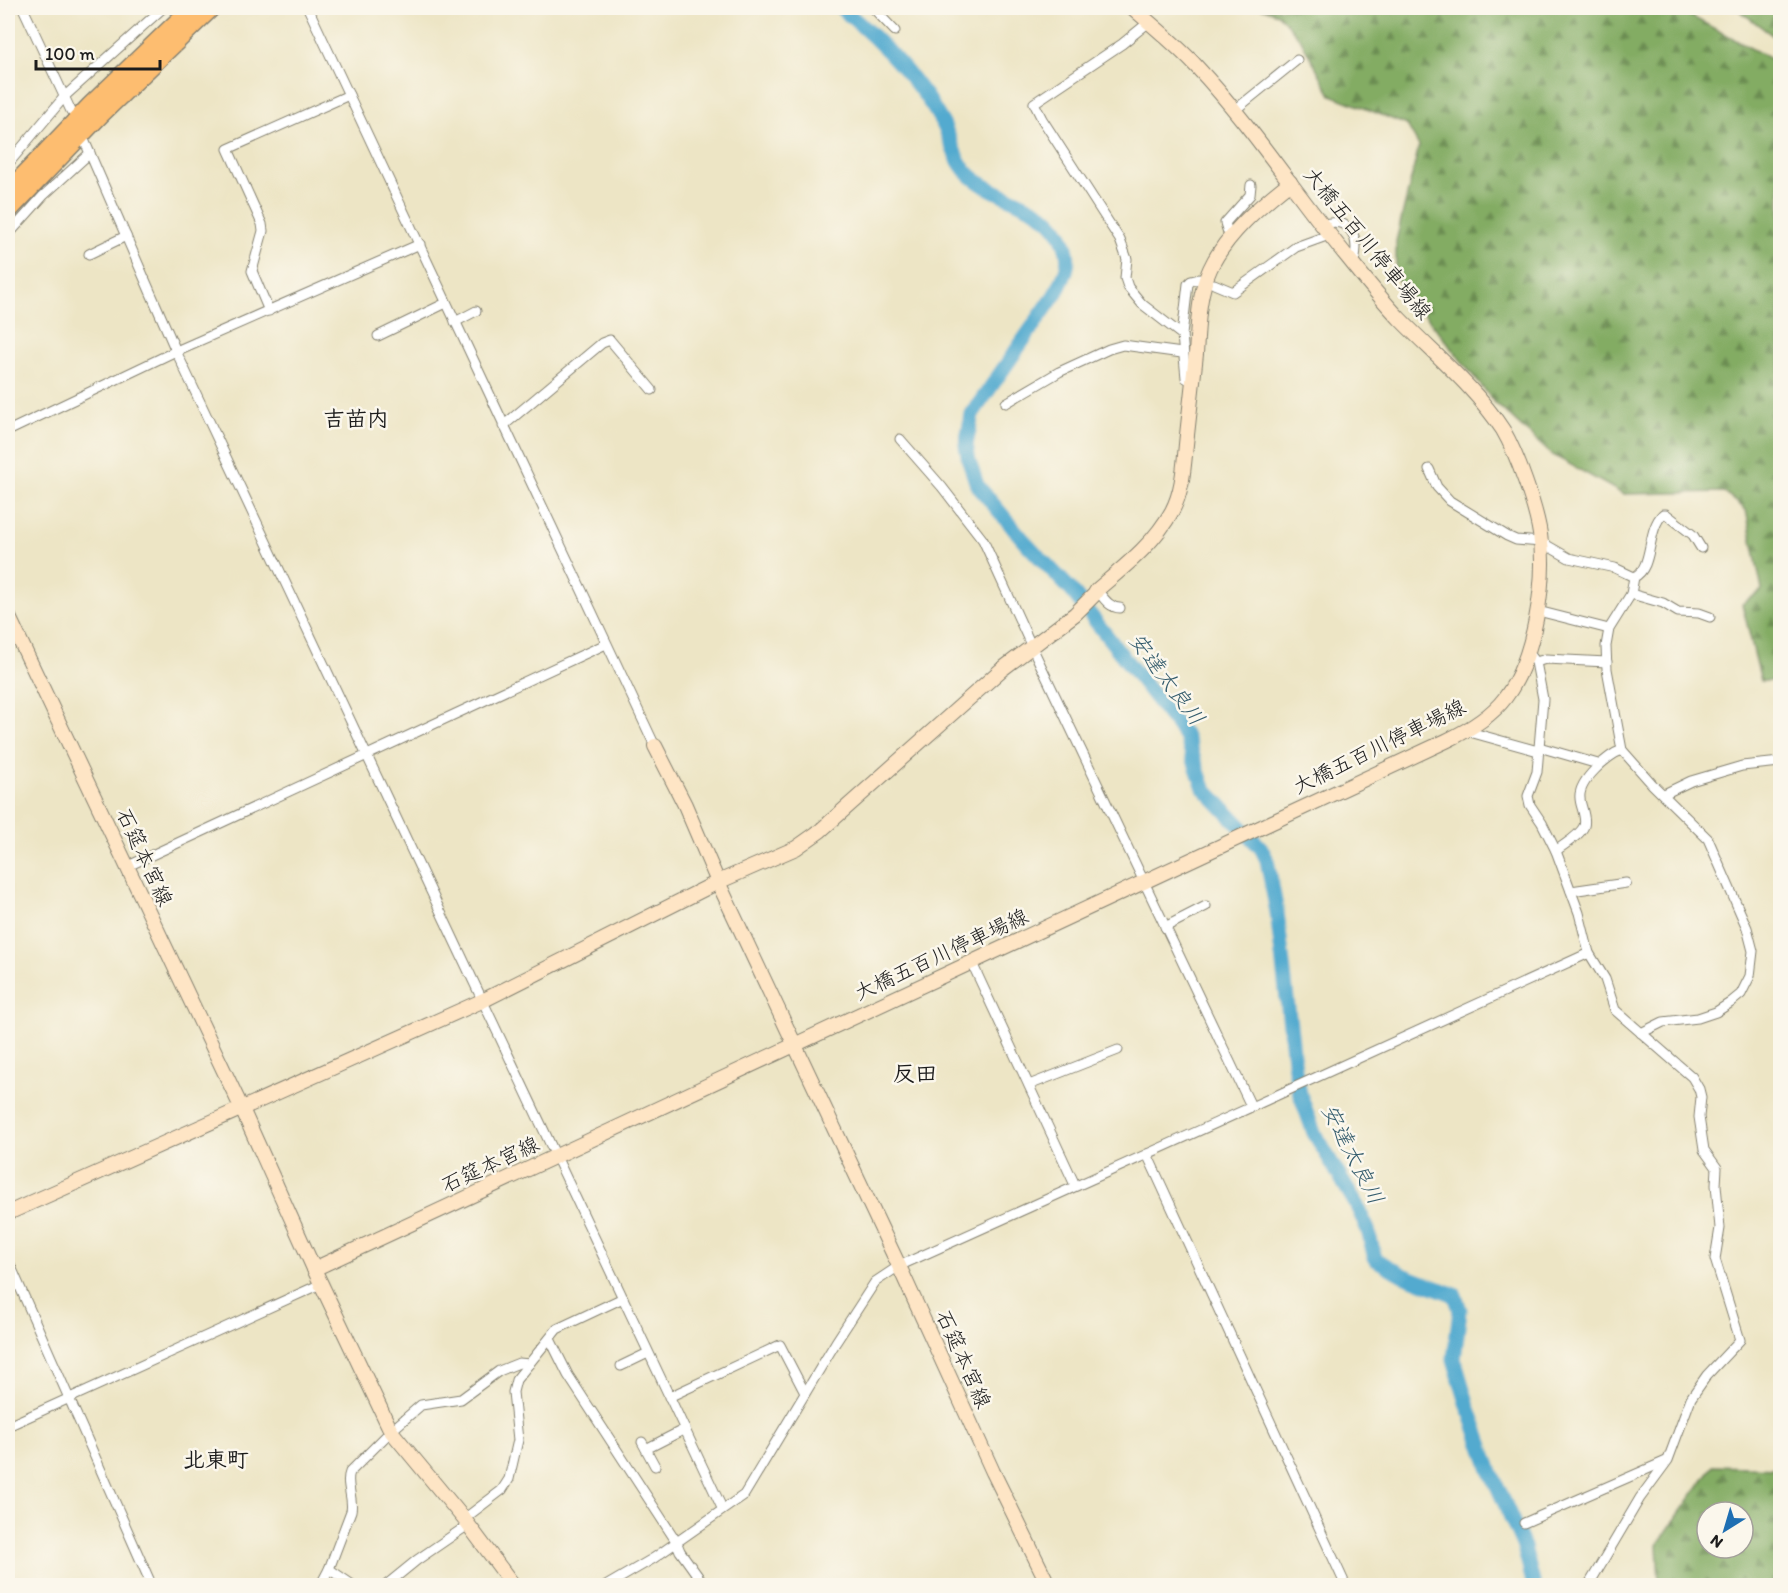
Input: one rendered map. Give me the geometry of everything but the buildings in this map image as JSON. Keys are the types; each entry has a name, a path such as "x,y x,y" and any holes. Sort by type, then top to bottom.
{"highway":[{"path":"8,191 90,105 191,8"},
{"path":"8,212 101,115 212,8"}],"main road":[{"name":"大橋五百川停車場線","path":"795,1044 1466,731 1495,710 1532,657 1540,587 1541,542 1516,456 1504,432 1476,396 1399,318 1353,264 1235,110 1196,66 1133,8"},
{"path":"8,1213 484,1000 718,882 796,848 820,831 1031,645 1075,614 1149,544 1173,509 1182,478 1200,299 1210,268 1230,239 1290,182"},
{"name":"石筵本宮線","path":"8,615 242,1109 314,1269 795,1044 1048,1586"},
{"path":"655,746 795,1044"},
{"path":"314,1269 391,1431 466,1522 507,1583"}],"street":[{"path":"23,8 71,111"},
{"path":"8,164 65,96 163,8"},
{"path":"308,8 655,746"},
{"path":"873,8 895,31"},
{"path":"1149,22 1122,44 1034,103 1120,240 1127,259 1125,278 1128,287 1142,304 1182,335"},
{"path":"1235,110 1297,60"},
{"path":"269,311 252,272 263,231 262,224 228,149 349,94"},
{"path":"85,142 126,236 139,279 176,351 484,1000 722,1508"},
{"path":"8,235 43,196 90,153"},
{"path":"1230,239 1225,223 1250,195 1251,185"},
{"path":"1214,284 1233,292 1296,247 1326,230"},
{"path":"90,254 126,236"},
{"path":"8,431 176,351 420,244"},
{"path":"1193,382 1186,378 1182,335 1188,284 1199,279"},
{"path":"378,336 446,303"},
{"path":"455,322 476,311"},
{"path":"503,426 602,343 610,340 652,390"},
{"path":"1006,403 1059,372 1108,349 1123,345 1182,353"},
{"path":"900,439 942,487 983,540 1251,1106"},
{"path":"1429,469 1437,487 1456,505 1516,540 1541,542 1569,558 1615,568 1634,577"},
{"path":"1641,1033 1664,1022 1698,1018 1716,1012 1741,994 1750,976 1752,962 1753,951 1747,928 1708,839 1622,750 1607,662 1606,646 1609,629 1631,594 1634,577 1643,569 1654,526 1663,514 1693,534 1701,548"},
{"path":"1096,593 1108,603 1120,608"},
{"path":"1631,594 1663,603 1678,612 1699,613 1710,617"},
{"path":"1538,610 1609,629"},
{"path":"126,867 606,644"},
{"path":"1588,1586 1640,1498 1668,1460 1690,1398 1707,1375 1740,1340 1715,1259 1720,1228 1716,1185 1717,1168 1704,1149 1699,1117 1701,1097 1699,1089 1692,1077 1615,1010 1605,979 1589,953 1579,913 1556,851 1530,805 1528,796 1537,771 1543,699 1532,657 1607,662"},
{"path":"1466,731 1598,764"},
{"path":"1556,851 1580,832 1584,825 1585,818 1579,796 1598,764 1622,750"},
{"path":"1664,794 1691,781 1742,766 1766,762 1780,764"},
{"path":"1570,891 1626,883"},
{"path":"1165,927 1206,906"},
{"path":"606,1586 654,1558 722,1508 744,1495 875,1282 898,1266 1251,1106 1312,1081 1589,953"},
{"path":"972,963 1075,1185"},
{"path":"1029,1085 1118,1050"},
{"path":"1147,1154 1346,1586"},
{"path":"8,1260 152,1586"},
{"path":"8,1426 321,1284"},
{"path":"385,1586 466,1522 502,1490 509,1479 518,1440 513,1392 516,1380 557,1329 623,1298"},
{"path":"550,1339 574,1384 676,1541 680,1551 705,1586"},
{"path":"669,1397 780,1345 805,1393"},
{"path":"621,1366 648,1353"},
{"path":"320,1586 329,1569 352,1503 347,1477 350,1472 421,1405 461,1399 500,1371 519,1363 529,1364"},
{"path":"655,1466 644,1446 685,1429"},
{"path":"1524,1524 1668,1460"},
{"path":"329,1569 354,1586"}],"green space":[{"path":"1261,8 1676,8 1771,59 1780,46 1780,681 1761,681 1742,604 1762,590 1746,510 1724,492 1623,494 1551,454 1494,402 1396,278 1396,241 1419,146 1407,125 1331,95 1301,40 1278,14"},
{"path":"1736,8 1780,8 1780,41"},
{"path":"1713,1466 1780,1468 1780,1585 1666,1586 1659,1581 1657,1545"}],"waterway":[{"name":"安達太良川","path":"841,8 898,61 922,91 945,129 959,161 972,177 1038,212 1050,221 1064,241 1068,257 1066,272 1059,288 972,414 966,445 977,485 1026,543 1071,590 1186,737 1204,788 1261,848 1267,860 1277,912 1295,1069 1300,1094 1314,1133 1356,1204 1368,1230 1375,1259 1403,1275 1455,1295 1460,1310 1454,1359 1491,1472 1524,1547 1534,1586"}],"district":[{"name":"吉苗内","path":"356,418"},
{"name":"反田","path":"915,1073"},
{"name":"北東町","path":"216,1459"}]}
